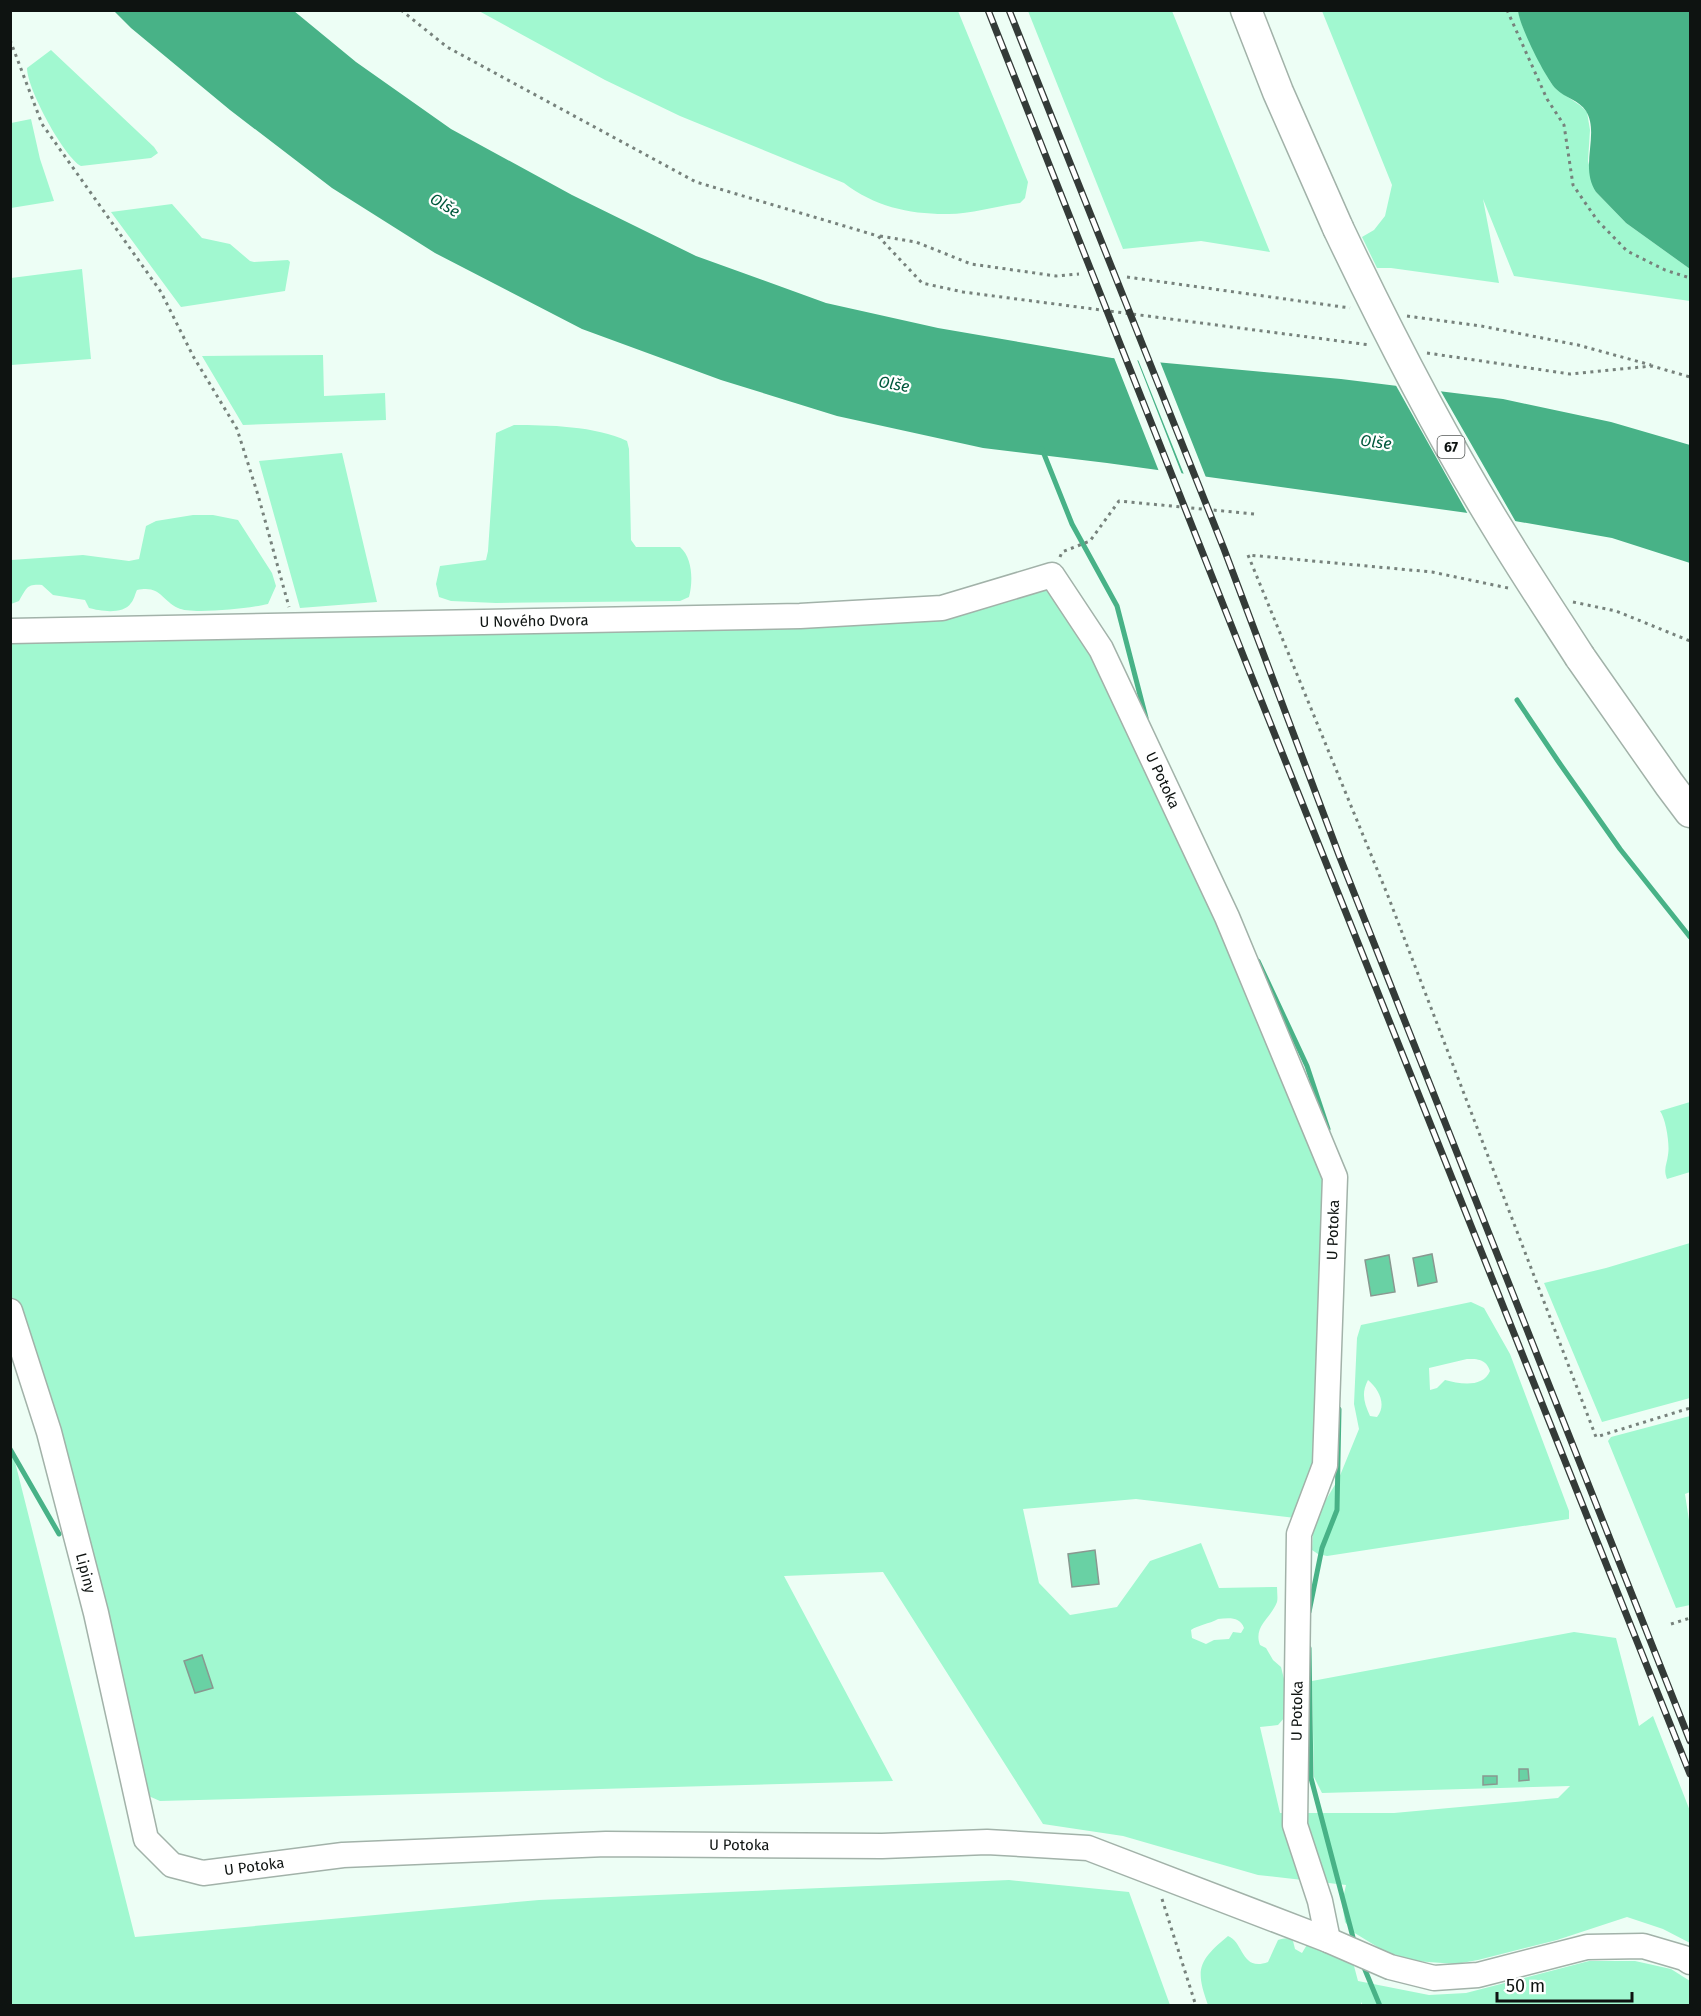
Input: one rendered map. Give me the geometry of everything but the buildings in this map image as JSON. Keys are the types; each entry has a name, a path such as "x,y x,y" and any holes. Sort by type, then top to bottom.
{"main road":[{"name":"67","path":"1246,10 1278,92 1338,228 1401,356 1450,446 1498,529 1580,657 1690,812"}],"street":[{"name":"U Nového Dvora","path":"10,631 800,616 942,608 1052,575"},
{"name":"U Potoka","path":"1052,575 1101,649 1227,917 1335,1177 1325,1465 1299,1534 1295,1825 1320,1902 1328,1940"},
{"name":"Lipiny","path":"10,1311 49,1432 96,1613 146,1839"},
{"name":"U Potoka","path":"146,1839 172,1865 203,1873 343,1855 606,1844 882,1846 987,1842 1088,1848 1328,1940 1390,1967 1434,1978 1478,1975 1587,1947 1643,1946 1684,1958 1690,1962"}],"path":[{"path":"401,10 447,47 696,182 878,236 916,242 971,264 1056,276 1079,274"},
{"path":"1507,10 1547,99 1564,125 1573,186 1597,220 1627,251 1665,270 1690,278"},
{"path":"10,40 42,123 161,292 193,356 237,429 295,626"},
{"path":"878,236 922,283 963,292 1374,346"},
{"path":"1420,352 1570,374 1652,366 1690,377"},
{"path":"1052,575 1062,552 1090,541 1119,501 1254,514"},
{"path":"1513,589 1432,572 1248,555 1392,907 1596,1437 1690,1408"},
{"path":"1570,601 1616,611 1690,641"},
{"path":"1671,1624 1690,1617"},
{"path":"1165,1877 1160,1893 1196,2006"}],"shaded area":[{"path":"479,11 958,11 1028,182 1025,198 1020,203 954,214 931,214 879,203 844,183 680,116 605,80"},
{"path":"1028,11 1172,11 1270,252 1201,241 1123,249"},
{"path":"1322,11 1518,11 1523,27 1549,80 1556,89 1587,112 1590,130 1588,161 1596,192 1626,223 1690,269 1690,301 1514,276 1483,199 1499,283 1377,268 1362,237 1374,230 1385,216 1392,185"},
{"path":"51,50 158,153 151,158 81,166 74,160 56,137 29,78 27,68"},
{"path":"31,119 40,159 54,201 11,208 11,123"},
{"path":"172,204 202,238 230,244 250,261 288,260 290,262 285,291 181,307 111,212"},
{"path":"82,269 91,359 11,365 11,278"},
{"path":"323,355 324,396 385,393 386,420 243,425 202,356"},
{"path":"514,425 587,429 627,441 631,540 636,547 680,547 690,564 689,597 680,601 496,603 451,601 439,597 436,584 440,566 486,560 496,433"},
{"path":"342,453 377,602 300,608 259,461"},
{"path":"193,515 213,515 238,520 272,573 276,586 268,604 222,610 185,610 172,605 156,591 145,589 137,590 127,607 117,611 105,611 89,608 85,600 53,595 42,585 33,585 19,601 11,604 11,560 83,555 129,561 139,559 146,526 156,521"},
{"path":"1052,575 1101,649 1335,1177 1325,1465 1304,1519 1136,1499 1023,1509 1039,1583 1070,1615 1117,1607 1150,1561 1201,1543 1219,1588 1277,1587 1277,1602 1261,1627 1258,1638 1260,1645 1266,1648 1273,1660 1281,1667 1285,1683 1285,1717 1278,1725 1260,1727 1280,1813 1394,1813 1558,1798 1570,1786 1322,1793 1314,1777 1312,1681 1574,1632 1616,1638 1639,1726 1653,1716 1690,1811 1690,1943 1663,1929 1627,1917 1557,1940 1478,1960 1456,1964 1415,1961 1389,1954 1353,1932 1345,1922 1342,1903 1346,1885 1258,1875 1123,1836 1043,1824 883,1572 784,1576 893,1781 160,1801 135,1790 11,1311 10,631 942,608","holes":["1230,1618 1240,1621 1244,1628 1241,1633 1233,1632 1229,1639 1214,1640 1206,1644 1192,1638 1191,1630 1218,1619"]},
{"path":"1690,1102 1690,1172 1667,1179 1665,1169 1668,1139 1660,1111"},
{"path":"1690,1243 1690,1398 1602,1422 1544,1283 1606,1268"},
{"path":"1471,1302 1484,1308 1510,1354 1569,1511 1569,1519 1327,1556 1312,1550 1313,1532 1321,1508 1339,1478 1359,1429 1354,1404 1357,1338 1361,1325","holes":["1467,1359 1484,1362 1490,1371 1487,1376 1470,1383 1445,1380 1437,1388 1430,1390 1429,1368","1368,1380 1380,1397 1381,1407 1377,1417 1370,1416 1365,1402 1364,1394"]},
{"path":"1690,1416 1690,1492 1685,1494 1690,1527 1690,1605 1676,1608 1608,1441 1611,1437"},
{"path":"11,1446 135,1937 539,1900 1009,1880 1129,1892 1170,2005 11,2005"},
{"path":"1228,1936 1253,1963 1268,1962 1278,1940 1288,1938 1293,1941 1295,1949 1302,1953 1308,1943 1342,1957 1354,1966 1358,1981 1429,1995 1466,1993 1589,1961 1635,1961 1671,1969 1690,1981 1690,2005 1363,2006 1361,2002 1361,2005 1208,2005 1201,1983 1202,1966 1210,1952"}],"water":[{"name":"Olše","path":"114,11 294,11 356,62 451,129 572,195 696,256 826,303 938,328 1112,358 1341,379 1503,399 1611,422 1690,445 1690,563 1612,538 1475,514 983,448 837,416 721,380 582,329 435,253 332,188 230,110 131,28"},
{"path":"1518,11 1690,11 1690,269 1626,223 1596,192 1589,172 1590,120 1580,104 1560,92 1551,83 1528,40"}],"pier":[{"path":"1113,355 1136,357 1183,477 1160,474"},
{"path":"1137,357 1159,359 1207,480 1185,477"},
{"path":"1394,382 1439,388 1517,524 1469,516"}],"waterway":[{"path":"1042,449 1072,524 1117,606 1146,718"},
{"path":"1517,700 1620,849 1690,937"},
{"path":"1258,961 1307,1066 1328,1129"},
{"path":"1309,1612 1322,1548 1337,1510 1339,1409"},
{"path":"10,1449 59,1534"},
{"path":"1309,1648 1311,1778 1355,1945"},
{"path":"1363,1965 1380,2006"}],"railway":[{"path":"988,10 1690,1774"},
{"path":"1009,10 1224,549 1339,855 1690,1741"}]}
